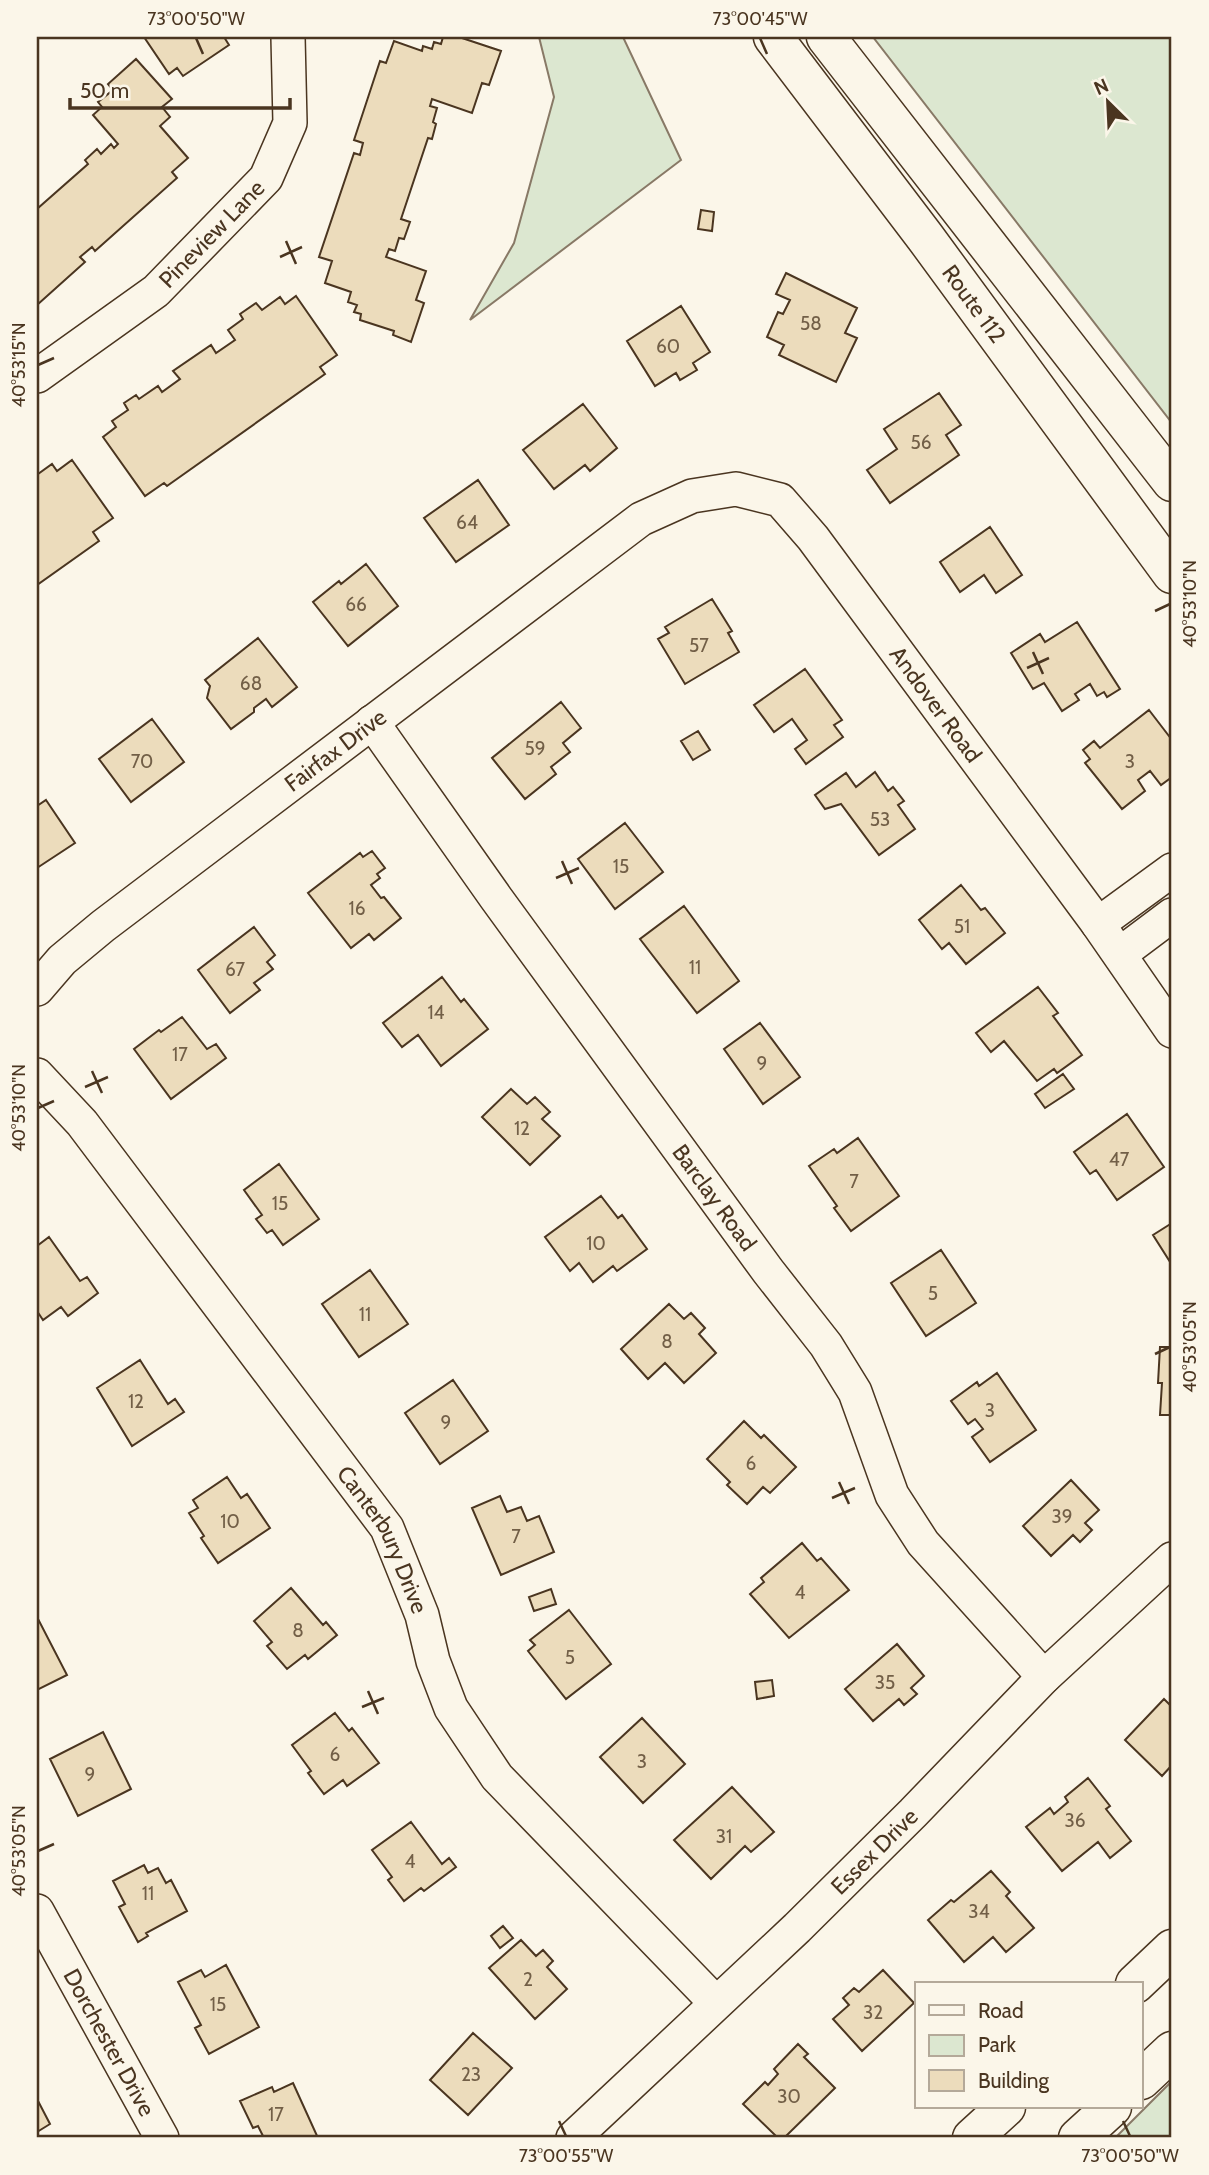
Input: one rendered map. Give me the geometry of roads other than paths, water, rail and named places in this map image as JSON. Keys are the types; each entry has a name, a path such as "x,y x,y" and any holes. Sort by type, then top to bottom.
{"main road":[{"name":"Route 112","path":"773,37 925,237 1172,574"},
{"name":"Route 112","path":"826,37 1172,482"},
{"path":"1137,1982 1172,1949"},
{"path":"1142,2079 1172,2051"},
{"path":"972,2138 1005,2108"},
{"path":"1078,2138 1111,2108"}],"street":[{"name":"Pineview Lane","path":"37,376 156,291 266,178 290,123 288,37"},
{"name":"Andover Road","path":"641,520 692,496 736,489 780,500 813,538 1098,924 1172,1031"},
{"name":"Fairfax Drive","path":"37,989 62,960 103,926 641,520"},
{"name":"Barclay Road","path":"372,722 496,898 768,1271 826,1345 855,1391 892,1495 923,1543 1044,1676"},
{"path":"1098,924 1172,870"},
{"path":"1120,954 1172,915"},
{"name":"Canterbury Drive","path":"37,1075 82,1123 387,1528 422,1615 433,1661 451,1708 497,1777 715,2002"},
{"name":"Essex Drive","path":"573,2138 797,1928 913,1813 1044,1676 1172,1559"},
{"name":"Dorchester Drive","path":"37,1911 162,2138"}]}
